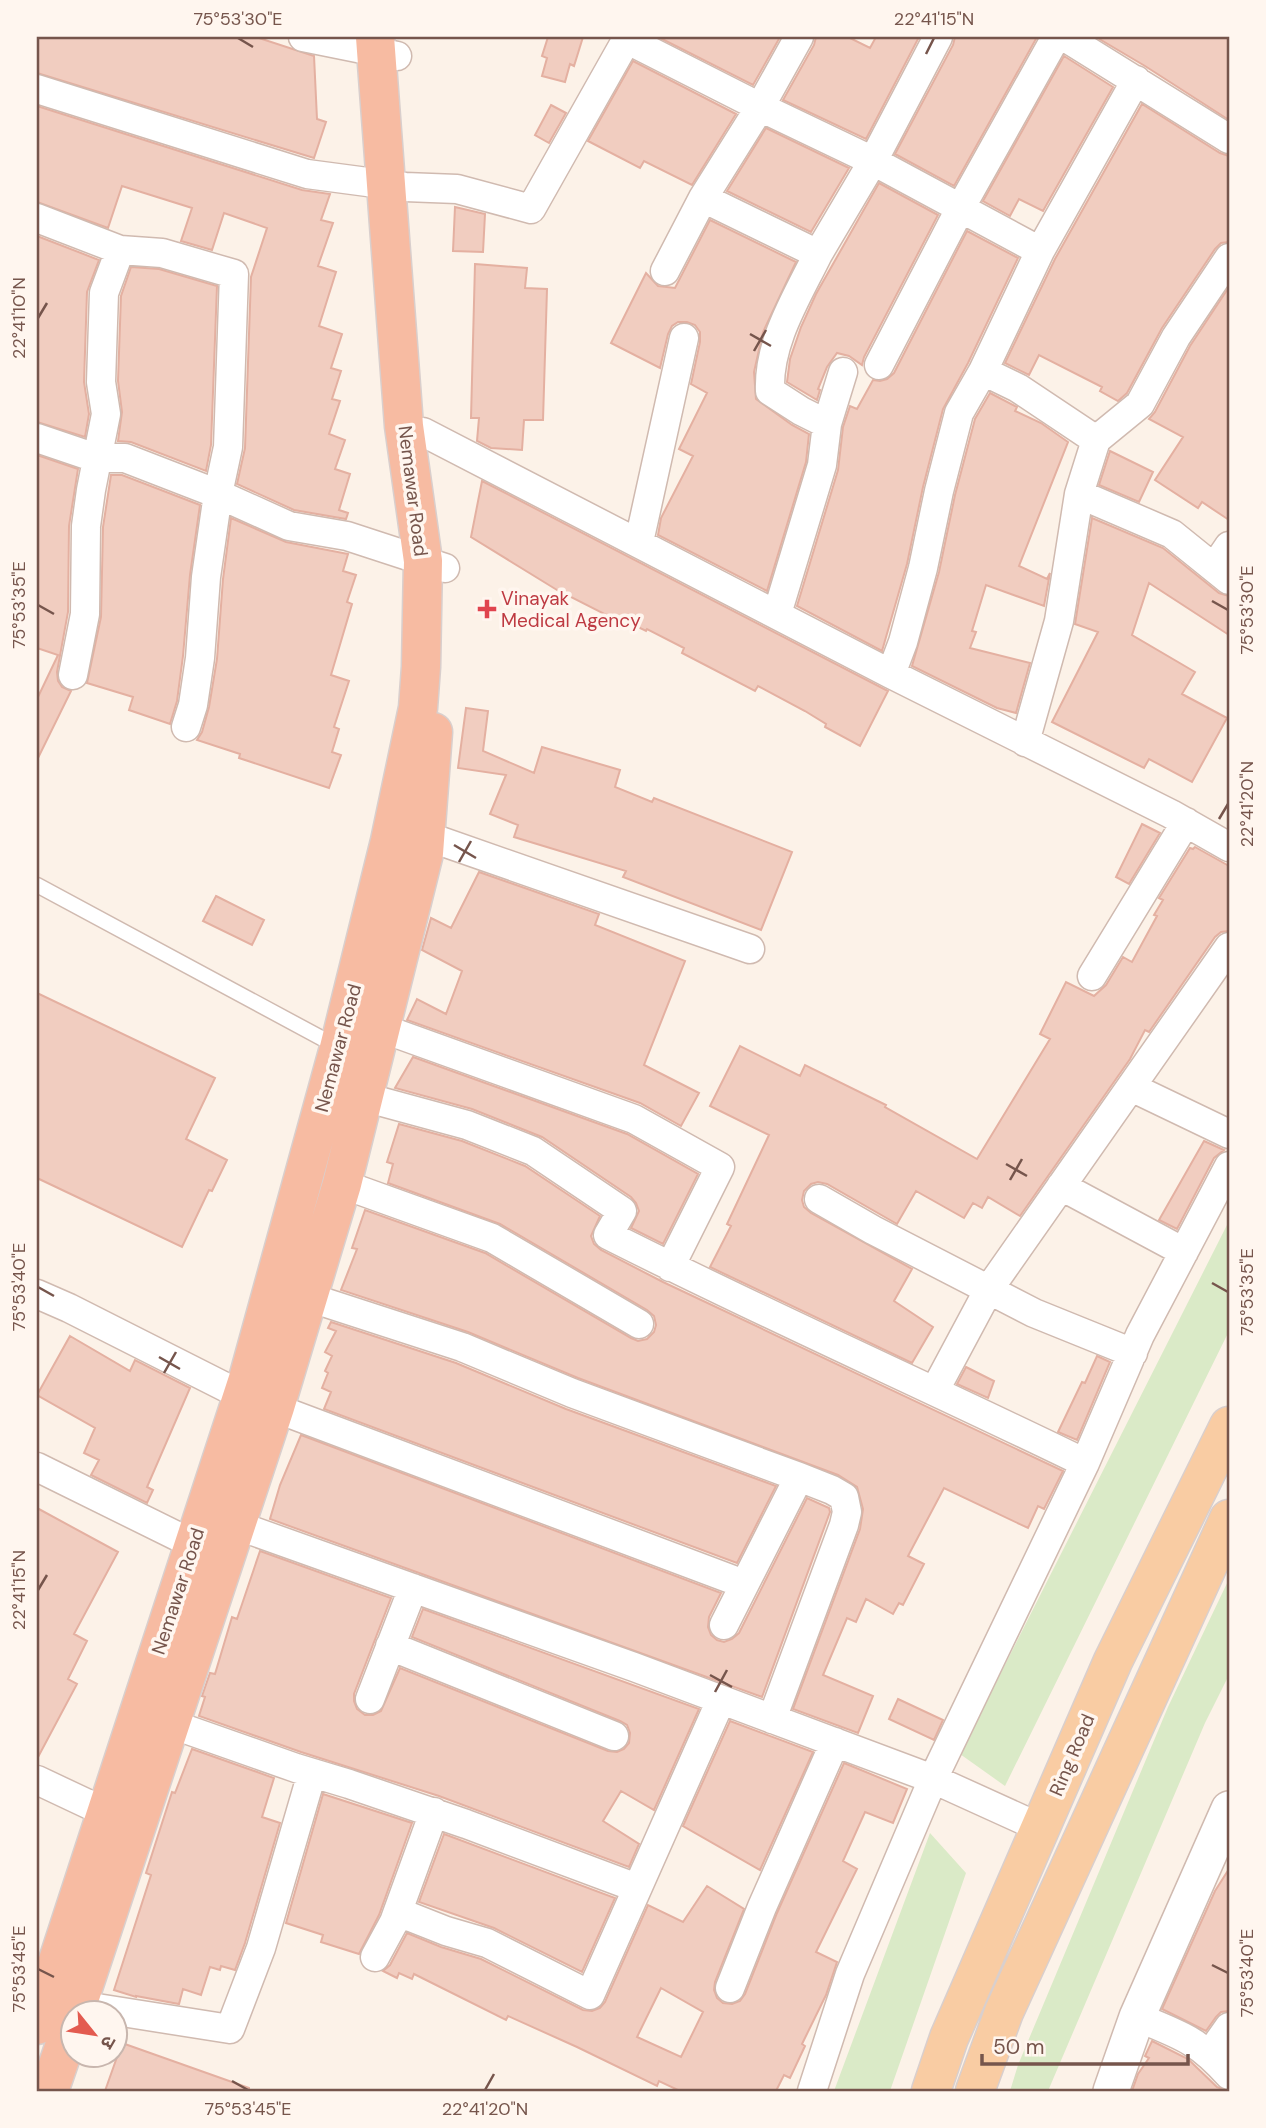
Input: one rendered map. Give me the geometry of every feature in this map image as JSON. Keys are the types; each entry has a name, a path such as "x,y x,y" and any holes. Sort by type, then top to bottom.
{"highway":[{"name":"Nemawar Road","path":"37,2025 125,1809 171,1724 236,1525 259,1402 339,1048 390,841 418,708 434,564 404,426 395,186 386,45"},
{"name":"Nemawar Road","path":"78,1998 193,1544 308,1297 342,1184 426,836 434,564 423,432 395,186"},
{"name":"Nemawar Road","path":"45,2087 60,2050"}],"main road":[{"name":"Ring Road","path":"932,2091 949,2038 1113,1661 1229,1426"},
{"path":"975,2091 1004,2012 1229,1519"}],"street":[{"path":"303,37 386,45"},
{"path":"665,271 704,198 799,37"},
{"path":"827,424 770,391 778,338 818,254 873,161 938,37"},
{"path":"879,365 961,207 1056,37"},
{"path":"1065,37 1229,139"},
{"path":"37,89 307,174 395,186 457,189 531,209 627,38 760,107 873,161 1040,251"},
{"path":"891,674 904,642 920,581 959,413 983,371 1040,251 1136,80"},
{"path":"704,198 818,254"},
{"path":"37,218 120,250 162,253 234,274 228,447 206,577 195,693 186,727"},
{"path":"73,675 85,614 86,526 96,458 106,414 101,382 104,293 120,250"},
{"path":"1025,742 1059,621 1079,494 1096,440 1140,404 1177,337 1221,289 1229,258"},
{"path":"639,542 684,338"},
{"path":"983,371 1018,388 1096,440"},
{"path":"777,614 822,465 827,424 843,372"},
{"path":"423,432 891,674 1186,822 1229,847"},
{"path":"37,438 96,458 124,458 218,494 289,526 347,536 434,564"},
{"path":"1079,494 1172,534 1224,564"},
{"path":"1092,976 1186,822"},
{"path":"426,836 750,949"},
{"path":"934,1390 989,1289 1229,947"},
{"path":"381,1028 634,1119 720,1167 670,1267"},
{"path":"1131,1087 1229,1134"},
{"path":"364,1097 467,1125 533,1151 622,1212 608,1236 1085,1462"},
{"path":"812,2091 850,1974 933,1779 1085,1462 1140,1335 1229,1166"},
{"path":"342,1184 492,1238 639,1324"},
{"path":"1061,1186 1184,1252"},
{"path":"819,1199 1034,1313 1133,1353"},
{"path":"37,1294 259,1402 744,1584"},
{"path":"308,1297 462,1347 572,1393 799,1477 844,1497 848,1512 772,1719"},
{"path":"37,1467 193,1544"},
{"path":"724,1625 799,1477"},
{"path":"236,1525 835,1742 933,1779 1041,1828"},
{"path":"370,1699 412,1588"},
{"path":"390,1646 614,1736"},
{"path":"398,1912 446,1931 487,1942 590,1994 721,1700"},
{"path":"171,1724 433,1812 638,1888"},
{"path":"730,1988 762,1907 835,1742"},
{"path":"130,2018 230,2029 261,1948 312,1773"},
{"path":"37,1780 90,1805 125,1809"},
{"path":"1111,2091 1137,2017 1229,1809"},
{"path":"375,1957 398,1912 433,1812"},
{"path":"1137,2017 1192,2039 1229,2075"},
{"path":"1210,2054 1229,2026"}],"lane":[{"path":"37,886 339,1048"}],"green space":[{"path":"1229,1221 1229,1331 1005,1786 960,1754"},
{"path":"1229,1579 1229,1675 1205,1723 1048,2091 1010,2091 1018,2065 1168,1707"},
{"path":"930,1833 966,1873 890,2091 834,2091"}],"building":[{"path":"37,37 256,37 314,56 317,119 326,122 314,158 37,73"},
{"path":"548,37 583,37 574,66 570,64 565,82 542,76 547,58 542,56"},
{"path":"658,37 780,37 753,85"},
{"path":"816,37 848,37 870,48 876,37 919,37 866,139 783,100"},
{"path":"955,37 1037,37 954,186 895,154"},
{"path":"1096,37 1229,37 1229,120 1145,66"},
{"path":"1064,56 1113,87 1043,211 1019,199 1010,216 983,201"},
{"path":"633,61 736,114 692,185 644,161 640,168 588,141"},
{"path":"1142,104 1229,156 1229,242 1221,243 1215,249 1162,328 1127,393 1118,401 1100,391 1102,387 1039,355 1029,375 1005,363 1055,259"},
{"path":"551,105 566,113 549,143 535,135"},
{"path":"37,106 302,190 330,194 321,220 333,223 318,266 336,272 319,326 342,334 331,368 341,371 332,399 340,401 329,434 345,440 335,469 350,474 339,510 348,513 346,519 294,510 237,484 245,448 251,277 267,228 224,213 212,250 181,241 192,208 122,186 108,228 37,202"},
{"path":"766,128 849,168 811,232 727,191"},
{"path":"879,183 938,215 862,365 849,356 837,353 827,367 818,389 817,400 787,382 790,359 816,294"},
{"path":"455,207 485,214 483,252 453,251"},
{"path":"710,220 796,262 763,332 754,372 756,399 809,434 806,462 767,591 658,535 661,518 693,456 679,449 707,393 691,384 700,332 695,325 687,322 678,322 672,326 660,368 611,343 646,273 658,286 675,288"},
{"path":"967,231 1018,258 943,409 907,564 882,651 797,606 838,470 843,427 850,406 857,409 873,380 887,379 894,373"},
{"path":"37,236 99,260 87,292 84,382 89,414 85,437 37,422"},
{"path":"475,264 527,268 525,288 547,289 543,420 524,420 522,450 491,448 477,441 479,418 471,418"},
{"path":"131,267 159,269 217,286 211,445 206,471 131,442 118,441 122,412 118,381 121,296"},
{"path":"1229,287 1229,520 1202,502 1198,508 1155,480 1183,437 1149,419 1190,346"},
{"path":"990,393 1017,407 1015,411 1041,423 1068,442 1019,566 1047,579 1050,573 1044,606 986,585 972,631 976,632 970,648 1030,663 1016,713 997,708 912,666 939,572 975,419"},
{"path":"1110,451 1153,472 1139,502 1099,485"},
{"path":"37,455 78,469 69,526 68,612 57,672 62,687 71,691 37,760 37,699 58,655 37,648"},
{"path":"111,475 122,475 200,505 177,701 170,724 129,710 133,697 87,683 101,617 103,527"},
{"path":"482,481 888,691 860,746 825,727 826,724 805,711 758,686 755,691 682,653 684,648 647,629 646,631 628,622 626,625 557,590 471,537"},
{"path":"231,518 286,542 348,554 343,571 356,575 347,602 352,604 331,675 349,681 334,727 339,729 332,752 341,755 329,788 239,758 240,754 197,740 209,707 217,659"},
{"path":"1092,518 1163,548 1219,593 1229,596 1229,635 1149,583 1132,635 1195,672 1182,694 1227,718 1192,782 1149,759 1144,768 1052,722 1098,632 1075,624"},
{"path":"466,708 488,711 483,751 534,773 542,747 620,770 615,787 652,802 654,798 792,852 761,930 623,877 626,871 514,837 518,825 490,814 506,775 458,768"},
{"path":"1142,824 1160,833 1129,884 1116,877"},
{"path":"1195,847 1229,866 1229,931 1221,932 1215,937 1149,1032 1145,1030 1130,1059 1020,1216 988,1197 982,1208 973,1203 964,1218 916,1191 897,1224 827,1184 811,1184 804,1191 804,1207 811,1213 912,1269 894,1301 933,1327 912,1363 710,1267 731,1226 727,1224 769,1135 710,1106 740,1046 800,1076 805,1065 886,1105 885,1107 977,1159 1050,1039 1040,1034 1066,982 1094,996 1106,985 1123,957 1132,962 1157,916 1154,915 1163,900 1159,898 1190,848"},
{"path":"479,872 599,914 595,925 685,961 644,1065 699,1093 681,1126 640,1103 407,1020 417,999 446,1014 462,971 422,950 431,918 451,928"},
{"path":"216,896 264,920 252,945 203,921"},
{"path":"37,993 215,1078 186,1139 227,1160 212,1191 209,1190 182,1247 37,1178"},
{"path":"413,1057 627,1134 698,1174 663,1244 631,1228 639,1211 631,1197 542,1137 472,1109 395,1088"},
{"path":"399,1124 462,1141 525,1166 600,1216 591,1236 594,1244 601,1250 663,1282 1063,1471 1044,1509 1038,1506 1028,1528 944,1488 908,1556 924,1564 903,1605 899,1603 893,1614 866,1599 856,1622 847,1618 823,1675 873,1696 858,1733 793,1709 860,1529 863,1509 857,1487 838,1475 578,1378 468,1332 341,1290 357,1249 352,1248 365,1210 485,1253 638,1341 647,1339 654,1332 654,1316 647,1310 500,1224 388,1183 393,1164 387,1162"},
{"path":"1204,1141 1224,1150 1214,1158 1177,1229 1159,1220"},
{"path":"331,1322 456,1363 566,1409 776,1486 737,1563 324,1409 331,1392 322,1388 328,1373 325,1371 332,1356 325,1352 336,1331 328,1328"},
{"path":"70,1336 130,1371 135,1360 190,1388 147,1487 153,1490 147,1503 91,1475 99,1460 84,1453 95,1428 37,1395"},
{"path":"1097,1356 1110,1362 1077,1440 1058,1432"},
{"path":"966,1367 994,1381 988,1398 957,1384"},
{"path":"301,1435 721,1593 709,1617 708,1627 711,1635 724,1642 739,1633 807,1498 829,1508 830,1512 762,1697 270,1519 280,1485"},
{"path":"37,1508 118,1552 74,1634 87,1641 68,1679 77,1684 37,1759"},
{"path":"260,1551 391,1598 354,1694 357,1709 365,1715 381,1711 400,1668 608,1751 617,1752 629,1743 627,1725 620,1721 412,1637 423,1609 699,1709 654,1810 621,1791 603,1821 639,1844 629,1867 439,1796 199,1716 210,1673 215,1674 232,1617 237,1619"},
{"path":"898,1699 943,1720 934,1740 889,1719"},
{"path":"730,1721 813,1752 760,1870 683,1826"},
{"path":"192,1749 274,1778 262,1817 280,1823 235,1970 221,1966 220,1970 210,1967 201,1995 183,1989 179,2004 136,1997 114,1990 151,1875 146,1873 172,1792 175,1793"},
{"path":"844,1763 907,1789 893,1823 865,1812 843,1861 857,1869 816,1952 837,1962 826,1995 802,2044 805,2046 790,2078 784,2075 776,2091 680,2091 659,2081 657,2086 508,2016 506,2020 414,1974 412,1979 399,1973 397,1978 383,1971 390,1965 407,1933 481,1959 583,2010 592,2011 605,2002 648,1905 683,1922 707,1886 744,1909 715,1982 717,1998 723,2003 732,2004 740,2001 745,1994 777,1913","holes":["661,1988 703,2012 681,2057 637,2037"]},
{"path":"323,1794 412,1823 379,1915 359,1954 321,1942 323,1935 286,1923"},
{"path":"444,1834 615,1898 582,1972 494,1928 419,1902"},
{"path":"1229,1869 1229,2011 1221,2012 1206,2031 1162,2009 1215,1891"},
{"path":"1152,2041 1188,2059 1217,2087 1229,2091 1132,2091 1138,2074 1149,2058 1145,2056"},
{"path":"130,2046 249,2088 249,2091 105,2091 113,2068 130,2068"}],"place":[{"name":"Vinayak Medical Agency","path":"487,609"}]}
